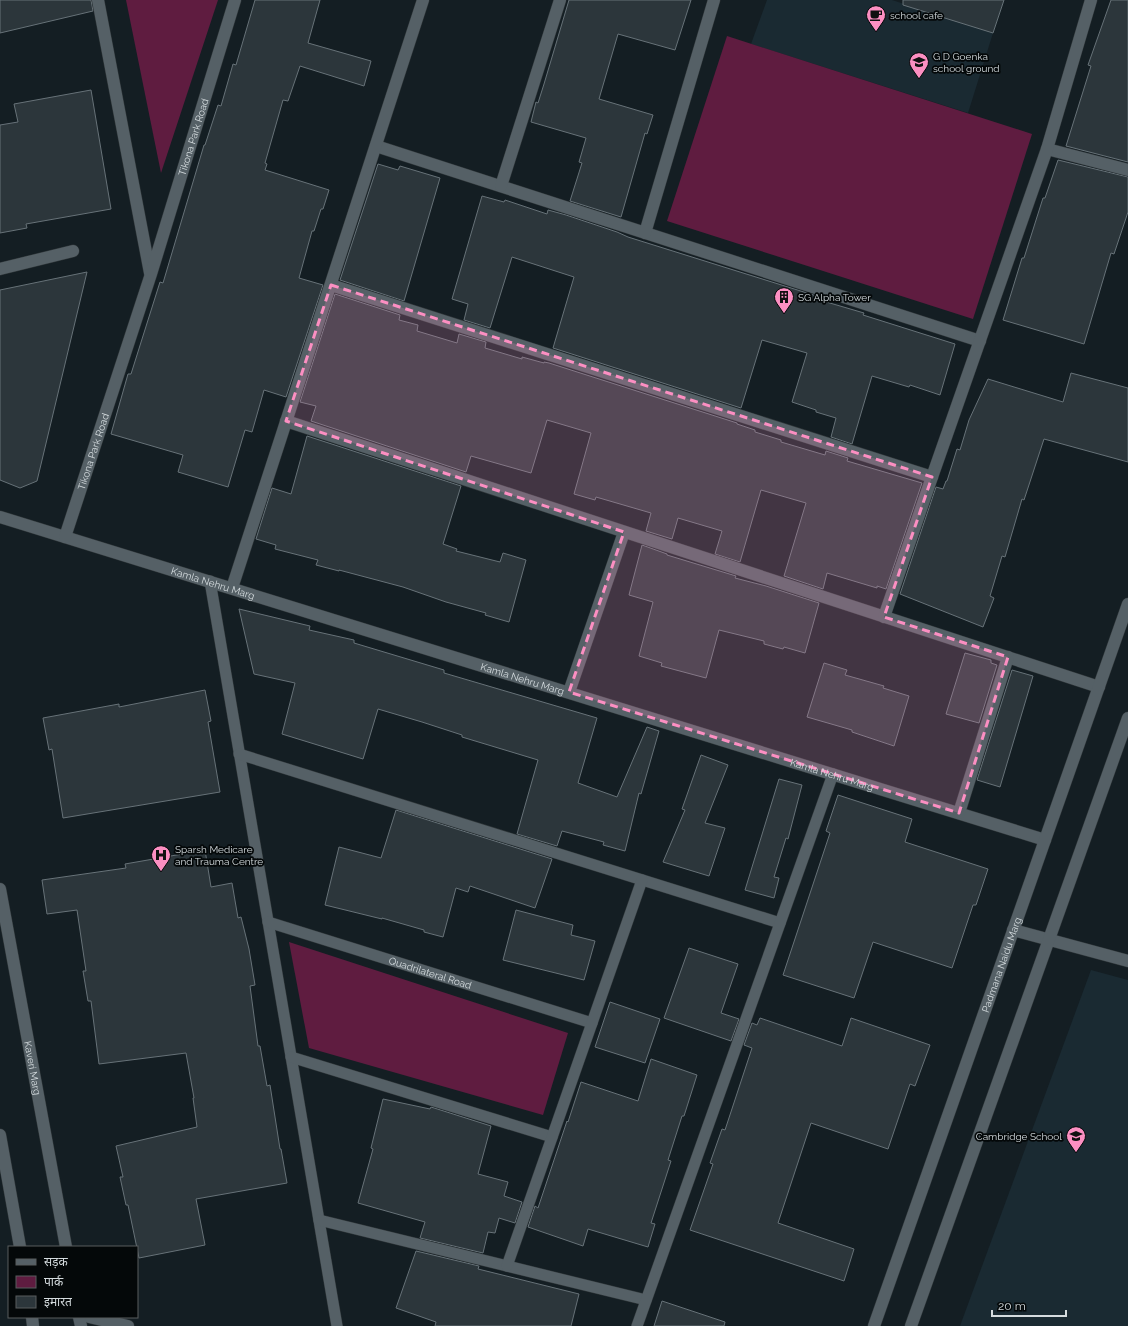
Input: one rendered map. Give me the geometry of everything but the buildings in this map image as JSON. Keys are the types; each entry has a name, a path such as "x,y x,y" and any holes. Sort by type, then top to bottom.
{"street":[{"name":"Tikona Park Road","path":"98,0 151,274"},
{"name":"Tikona Park Road","path":"65,537 151,274 235,0"},
{"path":"232,588 423,0"},
{"path":"502,186 560,0"},
{"path":"645,233 714,0"},
{"path":"884,617 1047,150 1091,0"},
{"path":"376,146 980,341"},
{"path":"1047,150 1128,170"},
{"path":"0,269 73,251"},
{"path":"331,284 932,477"},
{"path":"286,421 1099,687"},
{"name":"Kamla Nehru Marg","path":"0,516 1045,840"},
{"path":"569,692 624,532"},
{"name":"Padmana Naidu Marg","path":"874,1326 1128,604"},
{"path":"959,813 1008,657"},
{"path":"911,1326 1128,718"},
{"name":"Kaveri Marg","path":"0,889 66,1246"},
{"path":"1013,930 1128,961"},
{"path":"0,1135 20,1246"},
{"path":"93,1318 128,1326"}],"lane":[{"path":"210,581 337,1326"},
{"path":"239,754 780,923"},
{"path":"637,1326 833,774"},
{"path":"507,1266 642,880"},
{"name":"Quadrilateral Road","path":"268,922 592,1023"},
{"path":"291,1057 552,1137"},
{"path":"319,1220 646,1300"}],"highlighted area":[{"path":"331,285 932,477 884,617 1008,657 959,813 569,692 624,532 286,421"}],"shaded area":[{"name":"G D Goenka school ground","path":"767,0 892,0 993,33 968,113 751,44"},
{"name":"Cambridge School","path":"1091,970 1128,980 1128,1326 960,1326"}],"green space":[{"path":"126,0 218,0 161,173"},
{"path":"727,36 1032,134 973,319 667,221"},
{"path":"289,942 568,1033 543,1115 309,1048"}],"place":[{"name":"school cafe","path":"876,32"},
{"name":"G D Goenka school ground","path":"919,79"},
{"name":"SG Alpha Tower","path":"784,314"},
{"name":"Sparsh Medicare and Trauma Centre","path":"161,872"},
{"name":"Cambridge School","path":"1076,1153"}]}
